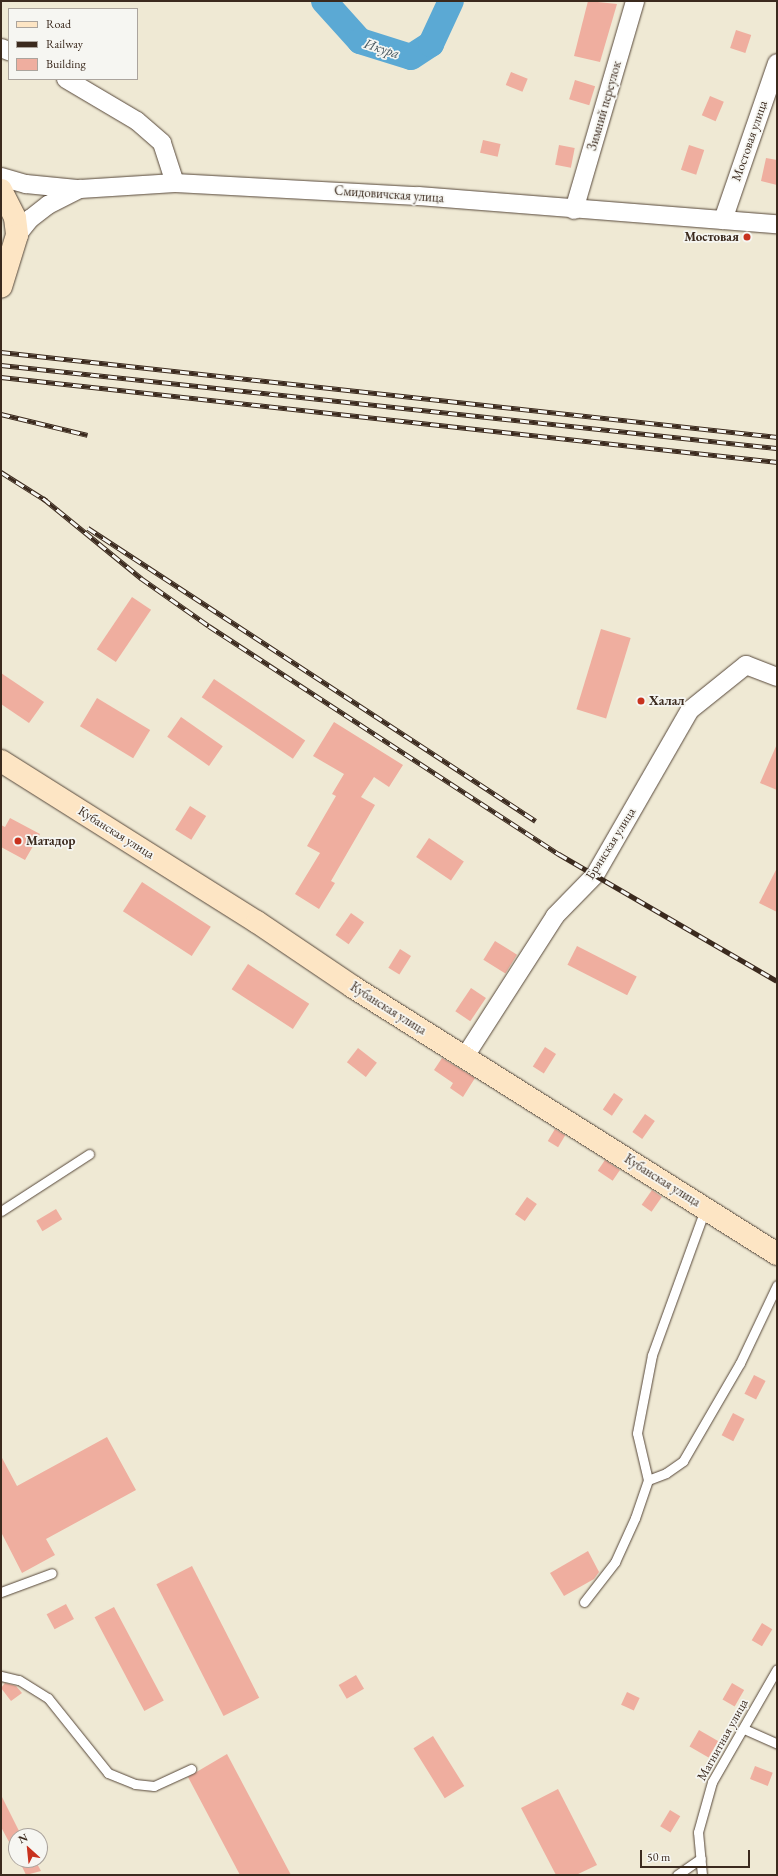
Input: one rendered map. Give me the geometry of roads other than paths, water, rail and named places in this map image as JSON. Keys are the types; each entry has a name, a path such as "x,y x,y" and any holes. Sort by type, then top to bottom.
{"main road":[{"path":"1,190 15,218 17,235 1,287"},
{"name":"Кубанская улица","path":"1,761 257,922 353,987 464,1058 706,1208 777,1254"}],"street":[{"name":"Зимний переулок","path":"574,210 635,1"},
{"name":"Мостовая улица","path":"723,220 777,62"},
{"path":"68,80 136,121 162,143 175,183"},
{"path":"1,177 26,184 80,189"},
{"name":"Смидовичская улица","path":"17,235 30,219 48,205 80,189 175,183 418,196 574,210 777,224"},
{"name":"Брянская улица","path":"464,1058 554,916 595,875 690,710 746,664 777,677"}],"lane":[{"path":"1,1211 89,1154"},
{"path":"584,1602 615,1562 635,1518 648,1480 637,1433 652,1355 706,1208"},
{"path":"648,1480 666,1473 683,1462 740,1363 777,1285"},
{"path":"1,1592 52,1573"},
{"name":"Магнитная улица","path":"702,1875 698,1832 712,1782 744,1729 777,1669"},
{"path":"1,1676 19,1680 48,1698 108,1773 135,1784 154,1786 191,1769"},
{"path":"744,1729 777,1744"},
{"path":"677,1875 701,1858"}],"waterway":[{"name":"Икура","path":"324,1 360,41 411,57 431,44 451,1"}],"railway":[{"path":"1,352 777,437"},
{"path":"1,365 777,448"},
{"path":"1,377 777,462"},
{"path":"1,414 88,435"},
{"path":"1,472 47,501"},
{"path":"43,498 141,578 209,626 559,854 777,981"},
{"path":"88,528 536,821"}],"place":[{"name":"Мостовая","path":"747,237"},
{"name":"Халал","path":"641,701"},
{"name":"Матадор","path":"18,841"}]}
